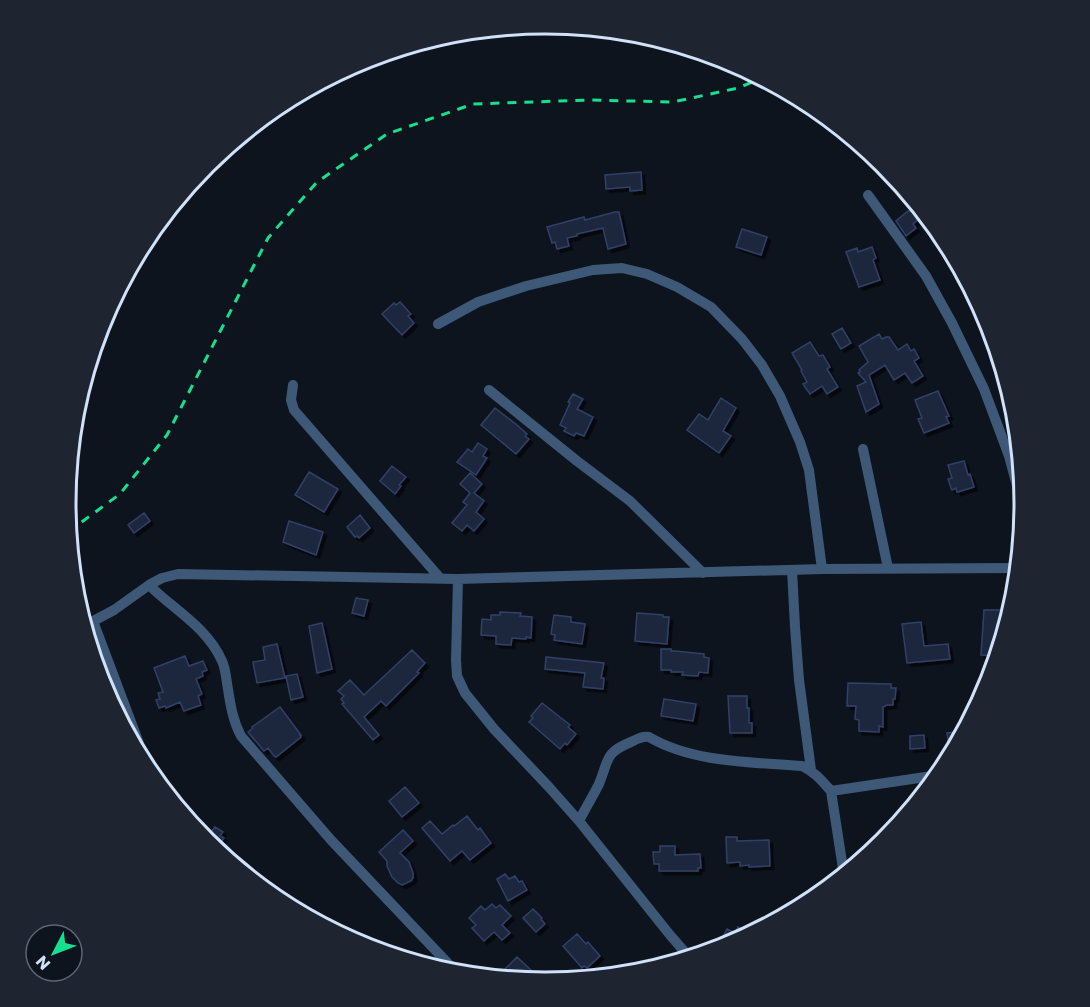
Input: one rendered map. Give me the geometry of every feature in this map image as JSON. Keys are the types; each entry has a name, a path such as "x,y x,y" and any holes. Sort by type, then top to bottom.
{"street":[{"path":"868,195 926,276 952,323 984,389 1013,470"},
{"path":"438,324 478,302 526,286 593,270 622,268 647,274 677,287 711,307 742,339 762,365 780,396 800,442 809,470 822,569"},
{"path":"293,385 291,400 294,410 440,578"},
{"path":"489,390 630,501 703,573"},
{"path":"862,449 888,568"},
{"path":"91,621 114,610 149,585 162,578 178,574 458,579 822,569 1010,568"},
{"path":"792,570 799,680 812,770"},
{"path":"458,579 456,660 457,676 465,693 494,729 579,821 684,951"},
{"path":"149,585 202,631 214,646 224,663 234,723 242,736 331,840 446,961"},
{"path":"102,658 126,715"},
{"path":"579,821 599,783 606,759 622,745 644,736 685,752 709,758 802,766 812,770 831,791 843,866"},
{"path":"831,791 925,778"}],"building":[{"path":"641,172 642,190 630,191 630,187 606,189 605,175"},
{"path":"908,211 911,211 918,220 913,224 916,228 906,236 896,221"},
{"path":"619,212 626,244 608,249 603,228 567,238 569,246 557,249 555,242 552,243 547,227"},
{"path":"742,229 767,237 761,255 736,247"},
{"path":"872,247 876,258 873,260 880,280 859,287 846,252 857,248 858,252"},
{"path":"400,302 411,314 408,316 414,323 402,335 382,314 394,303 396,305"},
{"path":"842,328 851,343 841,349 832,334"},
{"path":"879,334 882,339 889,337 898,350 907,344 911,351 914,349 919,358 914,361 923,376 912,383 905,373 894,380 885,365 869,375 879,404 866,412 857,386 866,382 858,373 868,362 859,346"},
{"path":"810,342 819,356 823,355 830,367 827,369 838,387 827,394 822,386 810,394 803,384 807,382 792,353"},
{"path":"938,391 949,416 946,417 949,423 924,433 918,419 922,418 915,400"},
{"path":"573,394 583,399 577,409 593,417 584,436 576,433 574,436 564,431 566,428 560,425"},
{"path":"721,398 736,408 723,431 731,436 719,453 687,430 699,414 708,420"},
{"path":"495,408 527,434 525,436 529,439 516,454 481,425"},
{"path":"478,443 487,449 483,456 487,458 476,475 457,462 468,449 472,452"},
{"path":"964,461 974,487 957,492 956,488 952,490 948,479 952,478 948,465"},
{"path":"392,466 406,477 395,494 380,481"},
{"path":"309,472 338,489 324,512 295,495"},
{"path":"470,473 482,484 474,493 484,501 476,512 484,519 474,531 467,525 462,531 452,523 467,505 463,502 470,493 460,484"},
{"path":"144,513 150,521 134,533 128,525"},
{"path":"360,515 370,528 359,538 355,537 347,527"},
{"path":"289,521 323,532 316,555 283,542"},
{"path":"356,598 368,600 364,616 352,613"},
{"path":"984,610 1001,610 988,655 981,655"},
{"path":"500,612 521,613 520,616 532,617 531,638 512,638 511,645 496,644 496,636 481,635 482,619 491,620 491,615 500,615"},
{"path":"637,613 669,617 667,644 635,641"},
{"path":"554,615 571,617 571,622 585,624 582,644 554,640 555,635 551,634"},
{"path":"921,622 924,646 948,644 950,659 907,663 902,624"},
{"path":"322,623 332,669 317,673 309,626"},
{"path":"277,644 285,678 257,683 253,662 265,660 263,647"},
{"path":"661,649 704,654 704,657 709,658 708,673 699,672 698,676 682,675 683,672 661,670"},
{"path":"412,650 425,663 417,672 419,673 386,706 381,701 364,717 379,735 373,740 342,704 344,703 341,699 344,696 338,691 350,680 364,695"},
{"path":"185,656 189,666 203,661 207,670 202,672 203,676 196,679 202,694 198,696 201,705 184,711 180,702 166,708 165,706 159,708 156,700 160,699 158,693 163,692 154,668"},
{"path":"546,657 604,663 601,678 604,678 603,689 583,687 585,673 545,669"},
{"path":"297,674 303,697 291,700 286,676"},
{"path":"848,683 891,684 891,688 896,688 893,705 883,707 883,727 879,726 879,732 859,731 859,720 855,719 856,706 847,706"},
{"path":"728,696 747,696 752,733 730,733"},
{"path":"664,699 696,704 693,721 661,716"},
{"path":"542,703 570,725 568,727 576,734 567,745 565,743 560,749 529,722"},
{"path":"280,707 301,737 276,757 268,748 264,751 248,732"},
{"path":"954,732 949,742 947,733"},
{"path":"924,735 925,748 910,749 910,736"},
{"path":"405,787 419,803 402,817 389,801"},
{"path":"467,816 491,843 470,860 462,851 450,861 422,828 430,821 442,834"},
{"path":"215,827 223,832 220,836 224,838 221,842 211,833"},
{"path":"403,830 413,841 400,853 409,862 413,878 402,885 392,877 387,861 379,852"},
{"path":"726,837 737,837 737,841 769,840 770,866 749,867 749,865 740,866 740,862 727,863"},
{"path":"660,846 675,846 675,855 700,854 701,868 698,868 698,871 659,871 659,864 654,864 653,852 660,852"},
{"path":"505,874 509,879 515,876 519,882 522,881 527,890 508,901 497,879"},
{"path":"492,904 496,908 500,905 511,916 502,925 510,933 502,940 494,932 484,941 472,928 476,925 469,918 481,906 485,910"},
{"path":"533,909 545,924 536,932 523,918"},
{"path":"727,929 734,932 723,938"},
{"path":"577,934 586,944 588,942 600,956 587,968 584,966 582,968 563,946"},
{"path":"517,957 532,971 514,971 504,970"}],"railway":[{"path":"77,526 120,494 167,435 268,238 317,182 387,134 473,104 589,100 673,102 738,88 751,83"}]}
